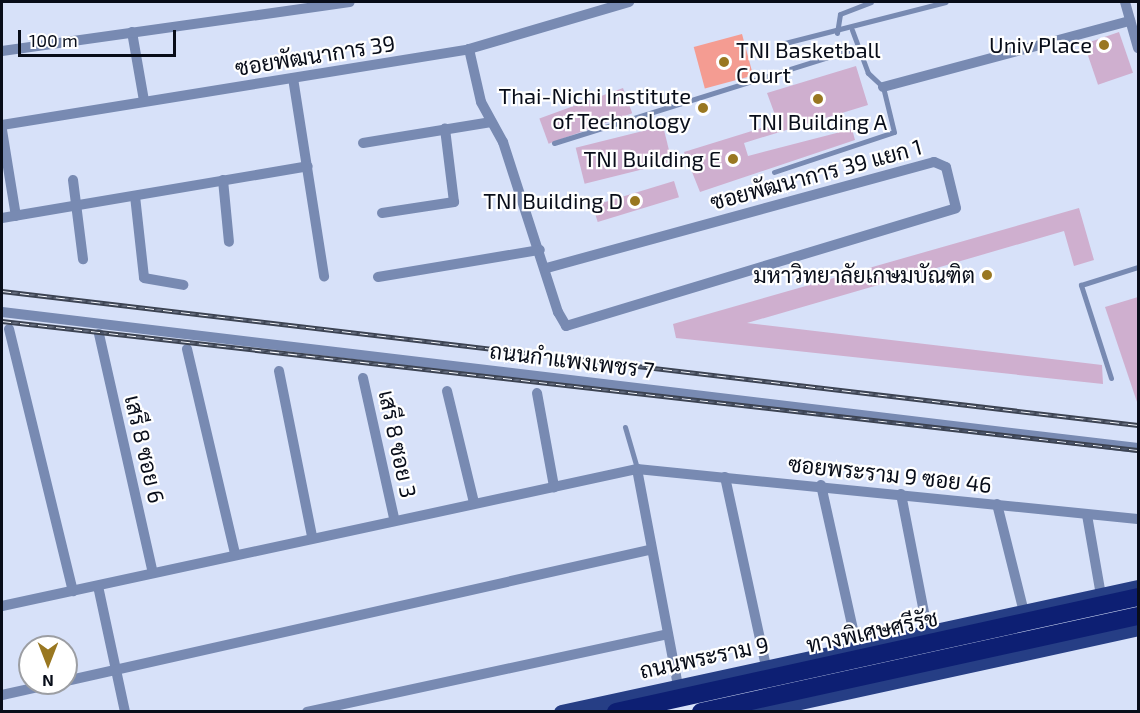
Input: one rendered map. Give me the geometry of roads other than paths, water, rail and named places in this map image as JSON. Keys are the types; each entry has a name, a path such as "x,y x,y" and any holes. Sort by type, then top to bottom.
{"highway":[{"name":"ทางพิเศษศรีรัช","path":"616,711 1138,597"},
{"name":"ทางพิเศษศรีรัช","path":"701,711 1138,616"}],"main road":[{"name":"ถนนพระราม 9","path":"561,711 1138,587"},
{"path":"754,711 773,709 1138,628"}],"street":[{"path":"2,51 350,2"},
{"name":"ซอยพัฒนาการ 39","path":"2,124 469,49 629,2"},
{"path":"1125,2 1138,48"},
{"path":"883,87 1130,21"},
{"path":"132,33 144,101"},
{"name":"ซอยพัฒนาการ 39 แยก 1","path":"469,49 481,102 491,122 540,250 558,312 570,326 956,208 946,167 934,162 546,268"},
{"path":"293,78 324,277"},
{"path":"363,143 491,122"},
{"path":"382,213 454,202 445,129"},
{"path":"2,130 16,216"},
{"path":"2,218 308,166"},
{"path":"73,180 80,205 83,258"},
{"path":"223,180 229,242"},
{"path":"135,196 144,278 183,285"},
{"path":"378,277 540,250"},
{"name":"ถนนกำแพงเพชร 7","path":"2,312 1138,448"},
{"path":"9,329 73,591"},
{"name":"เสรี 8 ซอย 6","path":"99,334 153,573"},
{"path":"187,349 235,553"},
{"path":"279,371 312,537"},
{"name":"เสรี 8 ซอย 3","path":"363,378 394,518"},
{"path":"447,391 474,503"},
{"path":"537,393 554,487"},
{"path":"637,469 649,550 678,685"},
{"name":"ซอยพระราม 9 ซอย 46","path":"2,606 394,518 637,469 821,485 1138,519"},
{"path":"725,477 766,666"},
{"path":"821,485 857,648"},
{"path":"901,494 928,633"},
{"path":"997,504 1024,612"},
{"path":"1087,515 1101,595"},
{"path":"78,678 649,550"},
{"path":"99,586 125,711"},
{"path":"307,711 668,634"},
{"path":"2,695 18,691"}],"lane":[{"path":"837,33 840,14 872,2"},
{"path":"777,45 852,30 946,2"},
{"path":"774,172 892,135 883,87 868,73 852,30"},
{"path":"554,143 857,48"},
{"path":"1111,378 1081,285 1138,267"},
{"path":"625,427 637,469"}],"railway":[{"path":"2,291 1138,425"},
{"path":"2,321 1138,450"}],"place":[{"name":"Univ Place","path":"1104,45"},
{"name":"TNI Basketball Court","path":"724,62"},
{"name":"TNI Building A","path":"818,99"},
{"name":"Thai-Nichi Institute of Technology","path":"703,108"},
{"name":"TNI Building E","path":"733,159"},
{"name":"TNI Building D","path":"635,201"},
{"name":"มหาวิทยาลัยเกษมบัณฑิต","path":"987,275"}]}
